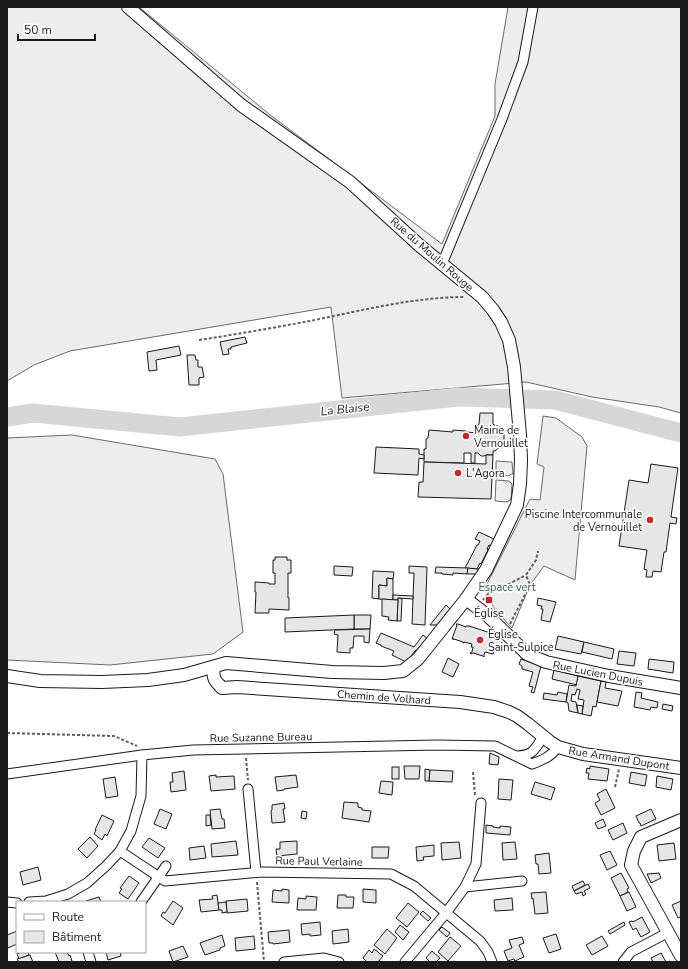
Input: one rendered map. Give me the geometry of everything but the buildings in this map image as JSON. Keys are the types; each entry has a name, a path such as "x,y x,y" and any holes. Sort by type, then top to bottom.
{"street":[{"name":"Rue du Moulin Rouge","path":"128,7 240,105 350,182 419,245 482,297 501,322 509,340 514,367 521,460 520,484 517,505 486,570 466,600"},
{"path":"442,264 502,119 523,62 533,7"},
{"name":"Rue Lucien Dupuis","path":"466,600 487,614 527,654 546,662 609,676 681,688"},
{"name":"Chemin de Volhard","path":"7,676 40,681 102,682 148,680 184,675 226,663 332,672 384,673 403,671 418,659 466,600"},
{"name":"Chemin de Volhard","path":"214,667 212,674 216,682 222,688 237,687 290,690 452,702 476,704 500,709 517,716 558,747"},
{"path":"516,756 527,755 534,751 543,737"},
{"name":"Rue Suzanne Bureau","path":"7,774 142,755 192,750 437,745 495,746 532,764 546,759 558,747"},
{"name":"Rue Armand Dupont","path":"558,747 583,754 681,768"},
{"path":"46,901 69,898 106,866 120,851 131,831 141,796 142,755"},
{"path":"248,789 256,872"},
{"path":"405,962 465,887 476,864 481,803"},
{"path":"681,820 641,837 634,851 631,865 681,956"},
{"name":"Rue Paul Verlaine","path":"120,851 165,881 256,872 391,874 414,886 480,941 488,952 492,962"},
{"path":"142,901 166,866"},
{"path":"465,887 522,881"},
{"path":"623,962 631,952 668,932"},
{"path":"284,962 324,958 339,962"}],"path":[{"path":"199,340 416,301 450,297 482,297"},
{"path":"477,608 488,594 526,575 536,560 538,551"},
{"path":"506,632 530,585 526,575"},
{"path":"7,733 114,736 137,746 142,755"},
{"path":"245,749 248,789"},
{"path":"615,788 620,759"},
{"path":"473,772 475,795 481,798 481,803"},
{"path":"256,872 264,962"}],"shaded area":[{"path":"7,7 139,7 269,114 442,244 495,116 495,84 508,7 681,7 681,413 659,407 592,397 526,382 342,398 331,307 70,351 34,365 7,381"},
{"path":"543,416 556,418 582,437 587,446 575,580 544,566 530,585 512,628 495,610 486,586 530,499 540,500 544,467 537,464"},
{"path":"72,435 215,459 223,474 243,632 213,654 110,665 7,660 7,438"},
{"path":"496,461 512,462 513,474 509,476 496,475"},
{"path":"496,480 509,481 512,484 511,499 507,502 495,501"}],"waterway":[{"name":"La Blaise","path":"7,417 33,413 180,427 458,397 555,400 681,433"}],"place":[{"name":"Mairie de Vernouillet","path":"466,436"},
{"name":"L'Agora","path":"458,473"},
{"name":"Piscine Intercommunale de Vernouillet","path":"650,520"},
{"name":"Église","path":"489,600"},
{"name":"Église Saint-Sulpice","path":"480,640"}],"park label":[{"name":"Espace vert","path":"507,587"}]}
